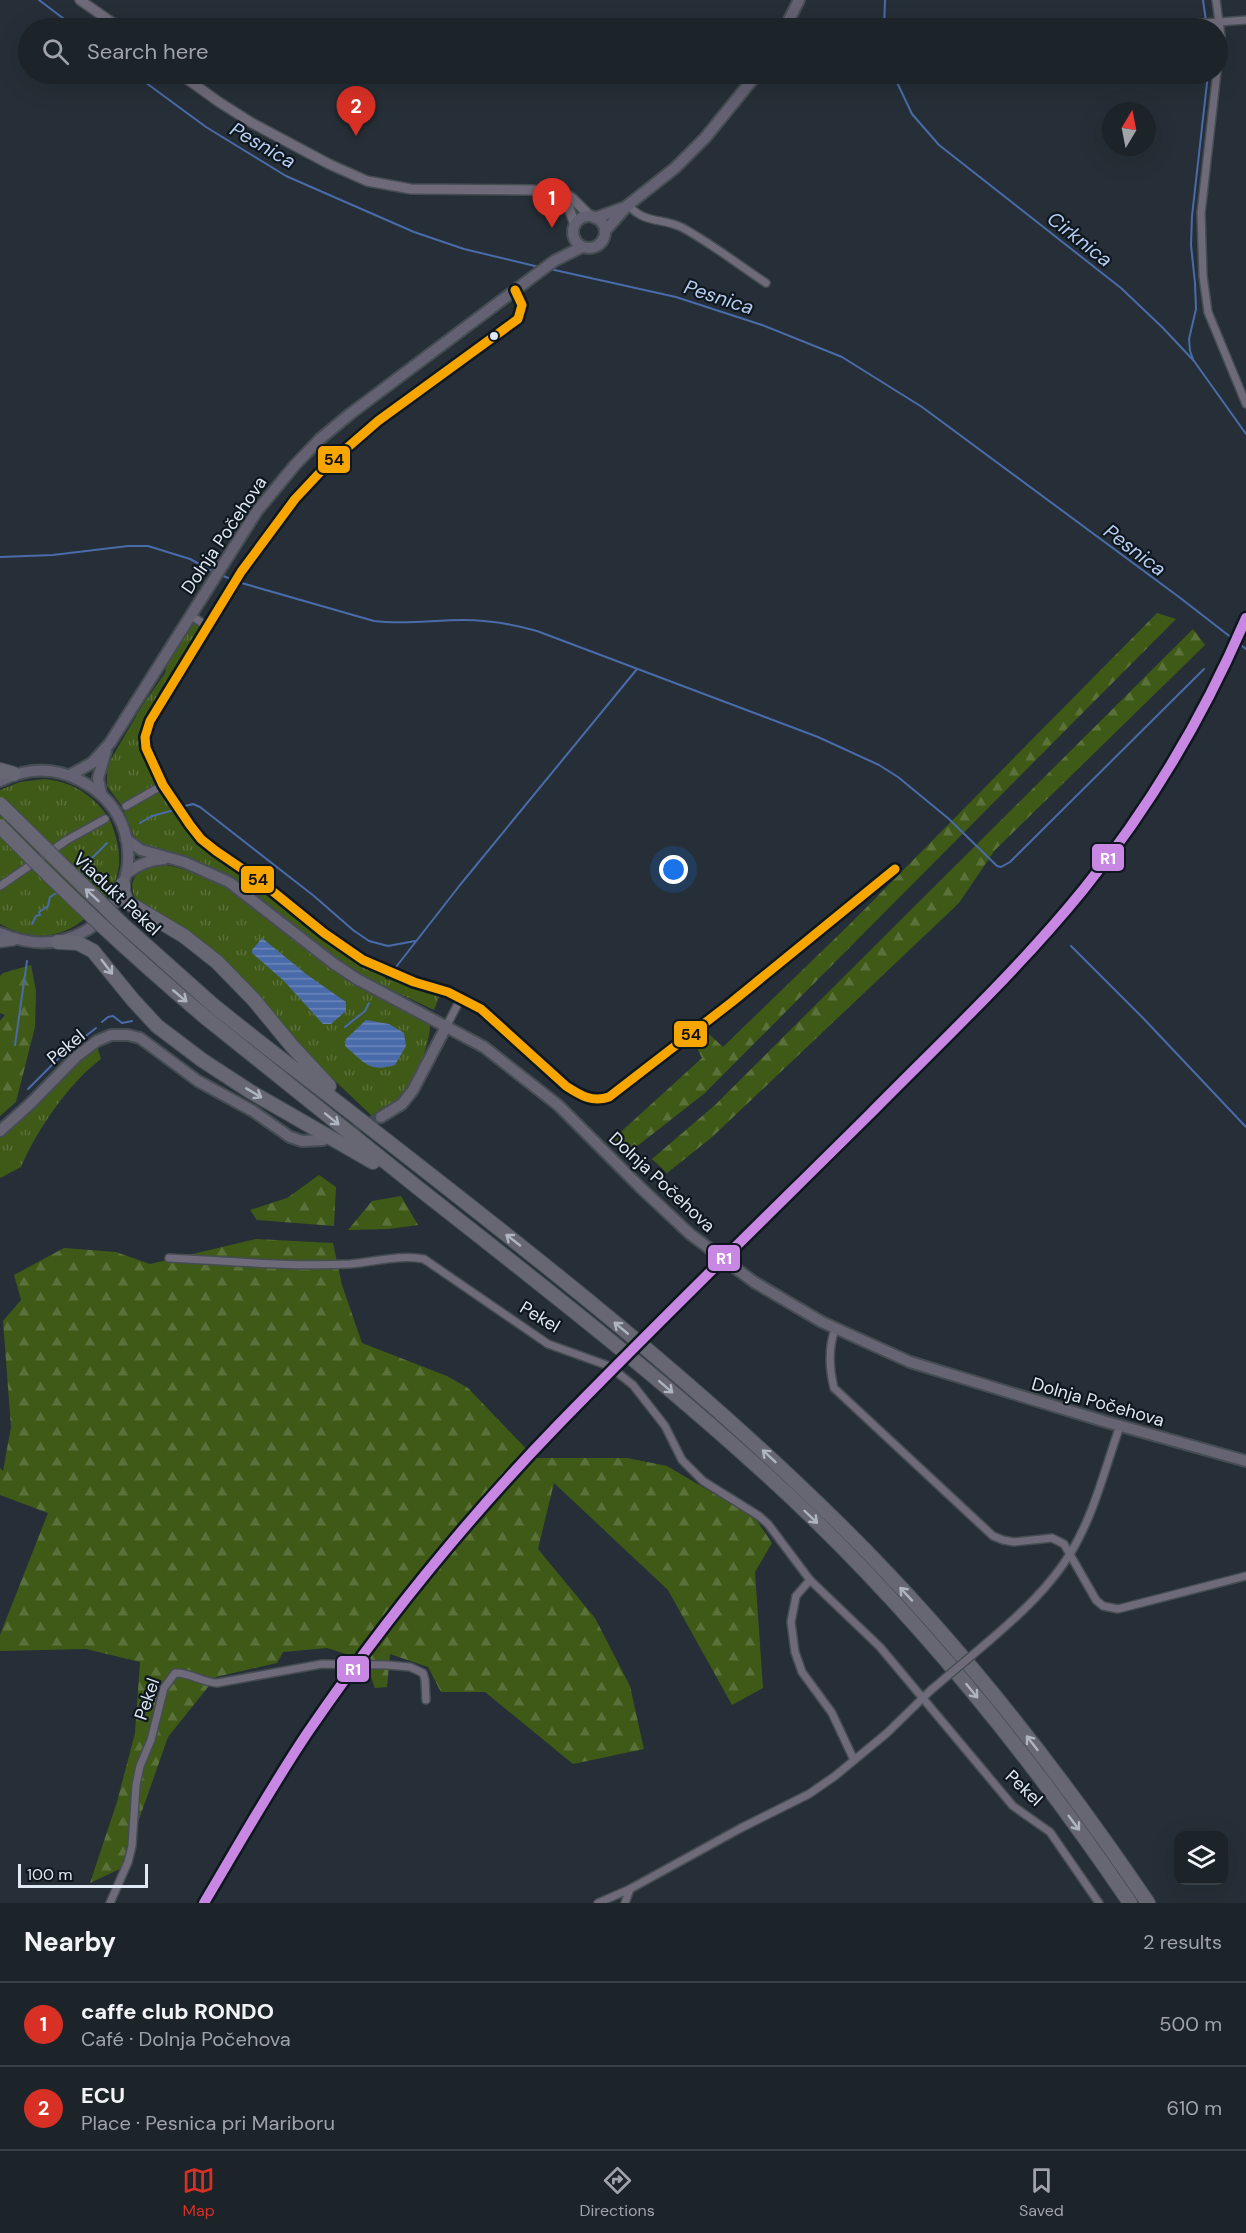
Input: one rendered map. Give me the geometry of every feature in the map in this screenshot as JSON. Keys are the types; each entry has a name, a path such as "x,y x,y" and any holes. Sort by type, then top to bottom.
{"highway":[{"path":"0,770 14,774"},
{"name":"Viadukt Pekel","path":"0,804 112,915 213,1005 373,1129"},
{"name":"Viadukt Pekel","path":"0,826 39,867 112,936 205,1017 418,1188"},
{"path":"125,879 123,892 127,902 184,936 217,962 254,1000 327,1085 366,1118 373,1129 559,1276 649,1351 766,1453 832,1516 960,1651 1068,1789 1148,1903"},
{"path":"0,941 14,939"},
{"path":"58,942 78,943 93,951 157,1026 202,1060 251,1092 364,1155 398,1181 418,1188 573,1309 758,1467 819,1525 946,1660 1000,1726 1097,1854 1130,1903"}],"main road":[{"path":"789,18 799,0"},
{"path":"574,230 576,242 582,247 598,246 605,231 628,206 675,168 705,138 749,84"},
{"path":"554,261 583,218 628,206"},
{"path":"593,217 602,223 605,231"},
{"path":"554,261 582,247"},
{"name":"Dolnja Počehova","path":"70,775 92,763 110,743 257,510 295,465 320,439 350,414 554,261"},
{"name":"Dolnja Počehova","path":"101,794 98,778 110,743"},
{"path":"0,781 14,774 49,770 70,775 101,794 115,812 126,839 125,879 111,909 95,924 76,936 58,942 38,944 14,939 0,933"},
{"name":"Dolnja Počehova","path":"126,839 141,850 184,862 229,882 333,963 385,995 484,1047 550,1099 676,1221 722,1258 784,1301 835,1329 910,1362 1120,1426 1246,1461"},
{"path":"125,879 146,862 171,859"},
{"path":"381,1117 402,1104 413,1090 447,1026"},
{"name":"Pekel","path":"0,1131 97,1041 111,1035 128,1035 140,1038 198,1082 253,1111 290,1137 302,1141 322,1140"}],"street":[{"path":"80,0 90,4 108,18"},
{"path":"1215,18 1216,0"},
{"path":"1228,21 1246,20"},
{"path":"194,84 252,123 329,164 367,181 411,189 564,194 572,198 593,217"},
{"path":"1216,84 1201,213 1203,276 1208,312 1246,404"},
{"path":"551,192 569,208 574,230"},
{"path":"628,206 640,216 665,221 683,228 766,283"},
{"name":"Dolnja Počehova","path":"164,785 146,748 147,728 241,572 295,499 325,467 385,416 518,319 522,305 519,288"},
{"path":"190,615 207,626"},
{"path":"126,806 164,785 201,839 260,881 324,933 363,960 461,998 481,1009 566,1086 578,1094 597,1100 609,1097 732,1002 895,868"},
{"path":"0,886 67,840 105,819"},
{"path":"447,1026 461,998"},
{"name":"Pekel","path":"170,1258 312,1264 351,1264 410,1256 424,1259 548,1344 609,1366 633,1385 665,1426 682,1460 703,1481 768,1524 810,1580 880,1647 1013,1806 1050,1832 1099,1903"},
{"path":"835,1329 831,1340 830,1356 834,1388 993,1536 1014,1542 1052,1538 1064,1544 1096,1600 1109,1608 1137,1605 1246,1576"},
{"path":"598,1903 630,1889 741,1828 809,1794 887,1733 931,1690 1032,1603 1070,1554 1092,1508 1120,1426"},
{"path":"810,1580 796,1596 791,1622 795,1652 802,1672 832,1713 854,1760"},
{"name":"Pekel","path":"110,1903 128,1862 132,1846 136,1785 140,1766 151,1740 164,1688 175,1673 183,1672 204,1682 217,1683 322,1664 387,1665 411,1668 423,1673 426,1700"},
{"path":"626,1903 630,1889"}],"green space":[{"path":"1157,613 1176,619 705,1093 631,1151 613,1139 702,1058 696,1046 710,1035 723,1047 854,920"},
{"path":"194,623 199,627 199,633 153,706 142,736 142,754 156,783 150,789 121,805 107,786 107,766"},
{"path":"1193,629 1205,645 995,850 959,903 711,1138 667,1173 652,1159 715,1105"},
{"path":"45,779 72,786 87,794 106,814 0,884 0,790 20,782"},
{"path":"161,792 191,835 211,855 267,891 329,943 386,975 385,979 388,980 390,977 440,995 434,1010 379,984 337,960 257,895 221,872 178,855 145,848 135,839 124,811 155,793"},
{"path":"110,820 117,842 119,865 112,889 96,909 74,926 51,935 27,934 0,924 0,889 58,849"},
{"path":"159,864 197,874 232,891 348,980 430,1025 427,1044 419,1066 408,1087 396,1102 372,1116 311,1058 240,979 136,899 132,886 133,880 140,871"},
{"path":"31,965 36,991 35,1027 16,1102 0,1116 0,1021 5,1015 0,1013 0,976 3,973"},
{"path":"93,1049 98,1049 101,1059 65,1094 45,1123 21,1167 0,1178 0,1138"},
{"path":"319,1175 336,1187 334,1226 257,1220 250,1210 287,1198"},
{"path":"401,1196 418,1225 389,1229 348,1230 372,1201"},
{"path":"256,1239 333,1243 342,1285 362,1343 447,1376 468,1388 535,1458 627,1458 667,1466 755,1518 772,1543 755,1572 763,1688 732,1705 668,1590 554,1483 538,1549 595,1618 630,1686 644,1749 573,1764 485,1692 441,1692 428,1667 390,1654 387,1687 375,1688 365,1660 327,1648 283,1652 277,1663 216,1677 168,1737 122,1868 90,1883 117,1802 135,1733 140,1662 86,1649 0,1651 0,1635 48,1513 0,1495 0,1468 3,1471 11,1427 3,1321 21,1300 14,1275 64,1248 116,1252 150,1264"}],"water":[{"path":"262,938 306,974 346,1002 346,1011 331,1024 323,1024 284,981 252,953"},
{"path":"366,1020 389,1024 404,1033 406,1046 395,1065 373,1067 362,1061 345,1046 346,1039"}],"waterway":[{"name":"Pesnica","path":"39,0 63,18"},
{"name":"Cirknica","path":"884,18 885,0"},
{"path":"1203,0 1206,18"},
{"name":"Pesnica","path":"148,84 206,127 286,176 414,232 464,249 539,267"},
{"name":"Cirknica","path":"898,84 912,114 939,145 1121,288 1163,328 1194,361 1246,434"},
{"path":"1193,359 1189,339 1196,309 1191,245 1192,216 1207,84"},
{"name":"Pesnica","path":"550,269 676,297 762,325 842,357 922,407 1246,649"},
{"path":"0,557 53,555 128,546 148,546 190,559 214,572"},
{"path":"221,575 233,580"},
{"path":"238,582 374,621 396,623 482,621 509,624 537,631 818,737 879,765 898,777 949,819 997,866 1001,867 1010,862 1204,669"},
{"path":"1228,646 1234,640"},
{"path":"396,967 460,885 637,669"},
{"path":"185,806 193,804 200,807 369,941 388,946 415,941"},
{"path":"140,823 152,816 174,810"},
{"path":"77,873 107,843"},
{"path":"32,924 36,916 40,915 39,912 48,906 50,897 58,892"},
{"path":"1071,946 1246,1127"},
{"path":"15,1045 27,961"},
{"path":"345,1027 365,1011 369,1003"},
{"path":"102,1022 113,1016 122,1023 132,1021"},
{"path":"28,1089 64,1053 96,1028"}],"tunnel":[{"path":"326,1139 381,1117"}],"transit line":[{"name":"54","path":"515,290 522,305 518,319 378,421 325,467 295,499 241,572 150,721 145,737 146,748 163,785 201,839 260,881 324,933 363,960 414,982 448,992 481,1009 566,1086 592,1099 609,1097 732,1002 895,869"},
{"name":"R1","path":"204,1903 281,1774 336,1692 395,1613 489,1499 634,1348 979,1005 1083,890 1108,859 1174,760 1212,690 1246,618"}],"place":[{"name":"ECU","path":"356,136"},
{"name":"caffe club RONDO","path":"552,228"}]}
